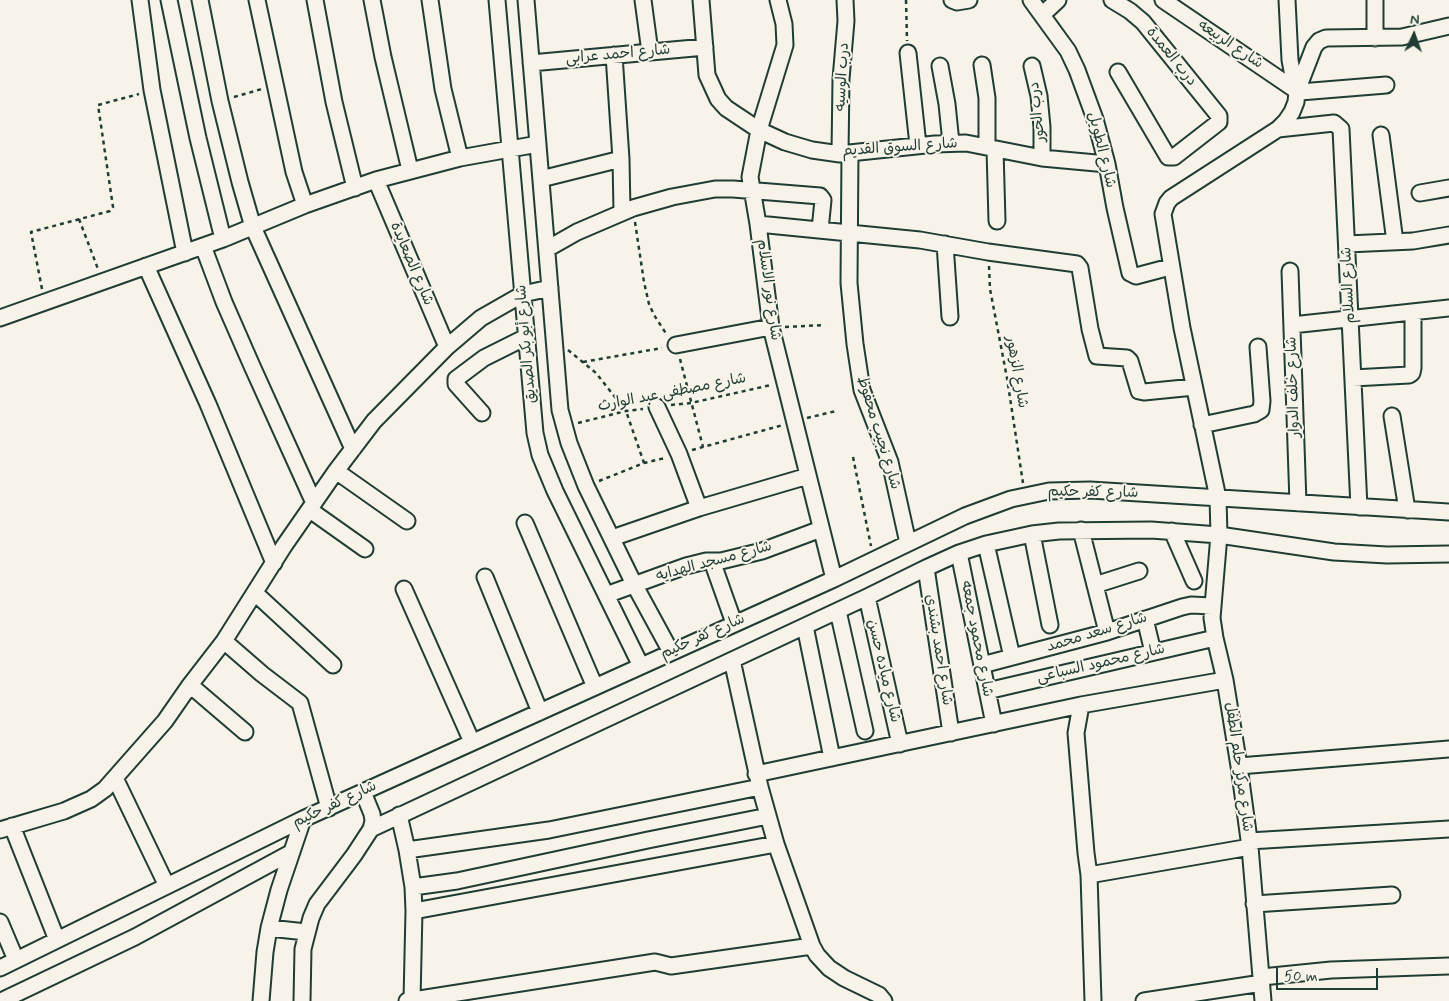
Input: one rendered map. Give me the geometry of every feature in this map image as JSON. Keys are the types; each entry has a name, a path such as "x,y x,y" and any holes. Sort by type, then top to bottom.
{"street":[{"path":"140,0 152,90 185,253"},
{"path":"168,0 198,138 223,239"},
{"path":"200,0 220,101 253,227 353,449"},
{"path":"257,0 294,172 305,205"},
{"path":"315,0 334,102 355,188"},
{"path":"372,0 383,57 410,170"},
{"path":"430,0 443,89 460,158"},
{"name":"شارع أبو بكر الصديق","path":"498,0 535,433 540,455 556,491 641,666"},
{"name":"شارع أبو بكر الصديق","path":"526,0 560,410 564,427 586,486 634,584 671,652"},
{"path":"643,0 650,52"},
{"name":"شارع السوق القديم","path":"701,0 707,75 718,99 726,108 759,130 812,150 845,153 951,143 991,148 1042,158 1107,164"},
{"name":"شارع نور الاسلام","path":"778,0 784,24 785,45 759,130 750,170 771,327 834,579"},
{"name":"درب الوسيه","path":"845,0 846,21 841,79 850,233"},
{"path":"952,0 961,2 969,0"},
{"name":"شارع الطويل","path":"1031,0 1068,51 1095,119 1107,164 1130,273 1136,276 1170,267"},
{"path":"1042,15 1058,0"},
{"name":"درب العمدة","path":"1112,0 1143,22 1219,116 1219,122 1171,158 1165,155 1118,72"},
{"name":"شارع الربيعه","path":"1163,0 1297,91"},
{"path":"1287,0 1290,60 1293,81 1297,91"},
{"path":"1374,38 1375,0"},
{"path":"1278,129 1292,112 1296,102 1297,91 1314,47 1319,41 1326,38 1409,36 1449,26"},
{"name":"شارع احمد عرابى","path":"531,63 705,47"},
{"path":"908,53 918,145"},
{"path":"614,55 621,159 628,210"},
{"path":"982,65 988,98 996,221"},
{"path":"940,66 947,104 951,143"},
{"name":"درب الحور","path":"1032,66 1040,104 1042,158"},
{"path":"1297,91 1386,85"},
{"name":"شارع السلام","path":"1278,129 1334,123 1341,129 1359,507"},
{"name":"شارع مركز حلم الطفل","path":"1263,1001 1249,844 1239,766 1225,680 1212,618 1219,535 1218,498 1170,267 1163,214 1171,198 1278,129"},
{"path":"1381,134 1395,242"},
{"path":"0,318 185,253 305,205 376,180 460,158 538,144"},
{"path":"541,179 621,159"},
{"name":"شارع الصعايدة","path":"376,180 447,347"},
{"path":"1420,193 1449,188"},
{"path":"547,249 577,232 628,210 672,196 714,189 752,190 820,196 823,200 820,230"},
{"path":"758,224 945,244 1077,264 1080,268 1090,329 1097,356 1128,358 1139,391 1194,387"},
{"name":"شارع نجيب محفوظ","path":"850,233 850,306 862,390 890,462 908,543"},
{"path":"1347,244 1395,242 1449,235"},
{"path":"945,244 950,317"},
{"path":"203,246 236,330 312,507 365,549"},
{"path":"146,266 208,404 274,563"},
{"name":"شارع خلف الدوار","path":"1290,271 1298,503"},
{"path":"57,940 6,828 64,811 91,800 105,789 165,721 224,641 336,471 374,421 447,347 481,318 523,294 550,288"},
{"path":"1292,325 1449,308"},
{"path":"1353,378 1412,373 1412,312"},
{"path":"676,345 771,327"},
{"path":"482,413 456,384 456,379 484,358 526,337"},
{"path":"1202,425 1254,414 1261,410 1258,347"},
{"path":"657,407 679,454 699,508"},
{"path":"1392,416 1407,510"},
{"path":"336,471 407,521"},
{"path":"612,538 699,508 808,476"},
{"name":"شارع كفر حكيم","path":"0,968 303,819 834,579 965,516 1024,495 1066,490 1449,512"},
{"path":"525,524 595,687"},
{"name":"شارع مسجد الهدايه","path":"606,594 686,566 721,561 762,551 821,528"},
{"path":"371,829 926,568 959,553 986,544 1032,534 1081,530 1172,531 1219,535 1334,552 1378,555 1449,554"},
{"path":"1081,530 1107,632"},
{"path":"1172,531 1194,581"},
{"path":"1032,534 1050,625"},
{"path":"986,544 1012,657"},
{"name":"شارع محمود جمعه","path":"959,553 994,724"},
{"path":"712,561 734,623"},
{"name":"شارع احمد بشندي","path":"926,568 951,733"},
{"path":"1095,585 1139,572"},
{"path":"485,577 540,712"},
{"path":"404,589 472,742"},
{"path":"256,593 333,665"},
{"name":"شارع مياده حسن","path":"867,597 900,744"},
{"name":"شارع سعد محمد","path":"982,665 1107,632 1182,607 1212,606"},
{"path":"838,611 865,731"},
{"path":"1145,619 1153,652"},
{"path":"805,626 832,758"},
{"name":"شارع محمود السباعى","path":"987,691 1215,638"},
{"path":"224,641 300,703 329,808"},
{"path":"732,660 758,781 776,844 812,946 817,955 829,968 879,996 884,1001"},
{"path":"407,850 549,830 758,781 832,758 1081,706 1225,680"},
{"path":"190,685 245,732"},
{"path":"1081,706 1076,733 1089,875 1093,1001"},
{"path":"1239,766 1449,749"},
{"path":"115,778 167,886"},
{"path":"302,1001 303,949 306,932 317,904 371,829 372,814 363,792"},
{"path":"399,815 413,887 414,911 410,1001 655,962 671,966 812,946"},
{"path":"413,887 458,880 768,816"},
{"path":"261,1001 262,975 269,928 279,890 303,819"},
{"path":"1089,875 1249,844 1449,829"},
{"path":"414,911 776,844"},
{"name":"شارع كفر حكيم","path":"1,1001 135,937 292,852"},
{"path":"1254,904 1392,895"},
{"path":"0,922 16,960"},
{"path":"269,928 306,932"},
{"path":"1144,1001 1331,970 1449,966"}],"path":[{"path":"906,0 908,53"},
{"path":"220,101 275,85"},
{"path":"44,302 31,232 110,211 113,207 98,105 152,90"},
{"path":"628,210 649,304 663,330 676,345 703,447"},
{"path":"79,219 102,282"},
{"name":"شارع الزهور","path":"988,252 990,289 1008,378 1024,495"},
{"path":"771,327 826,325"},
{"path":"554,338 606,383 626,411 644,463"},
{"path":"583,362 636,354 676,345"},
{"name":"شارع مصطفى عبد الوارث","path":"564,427 626,411 691,403 785,382"},
{"path":"794,422 836,411"},
{"path":"853,457 874,559"}]}
